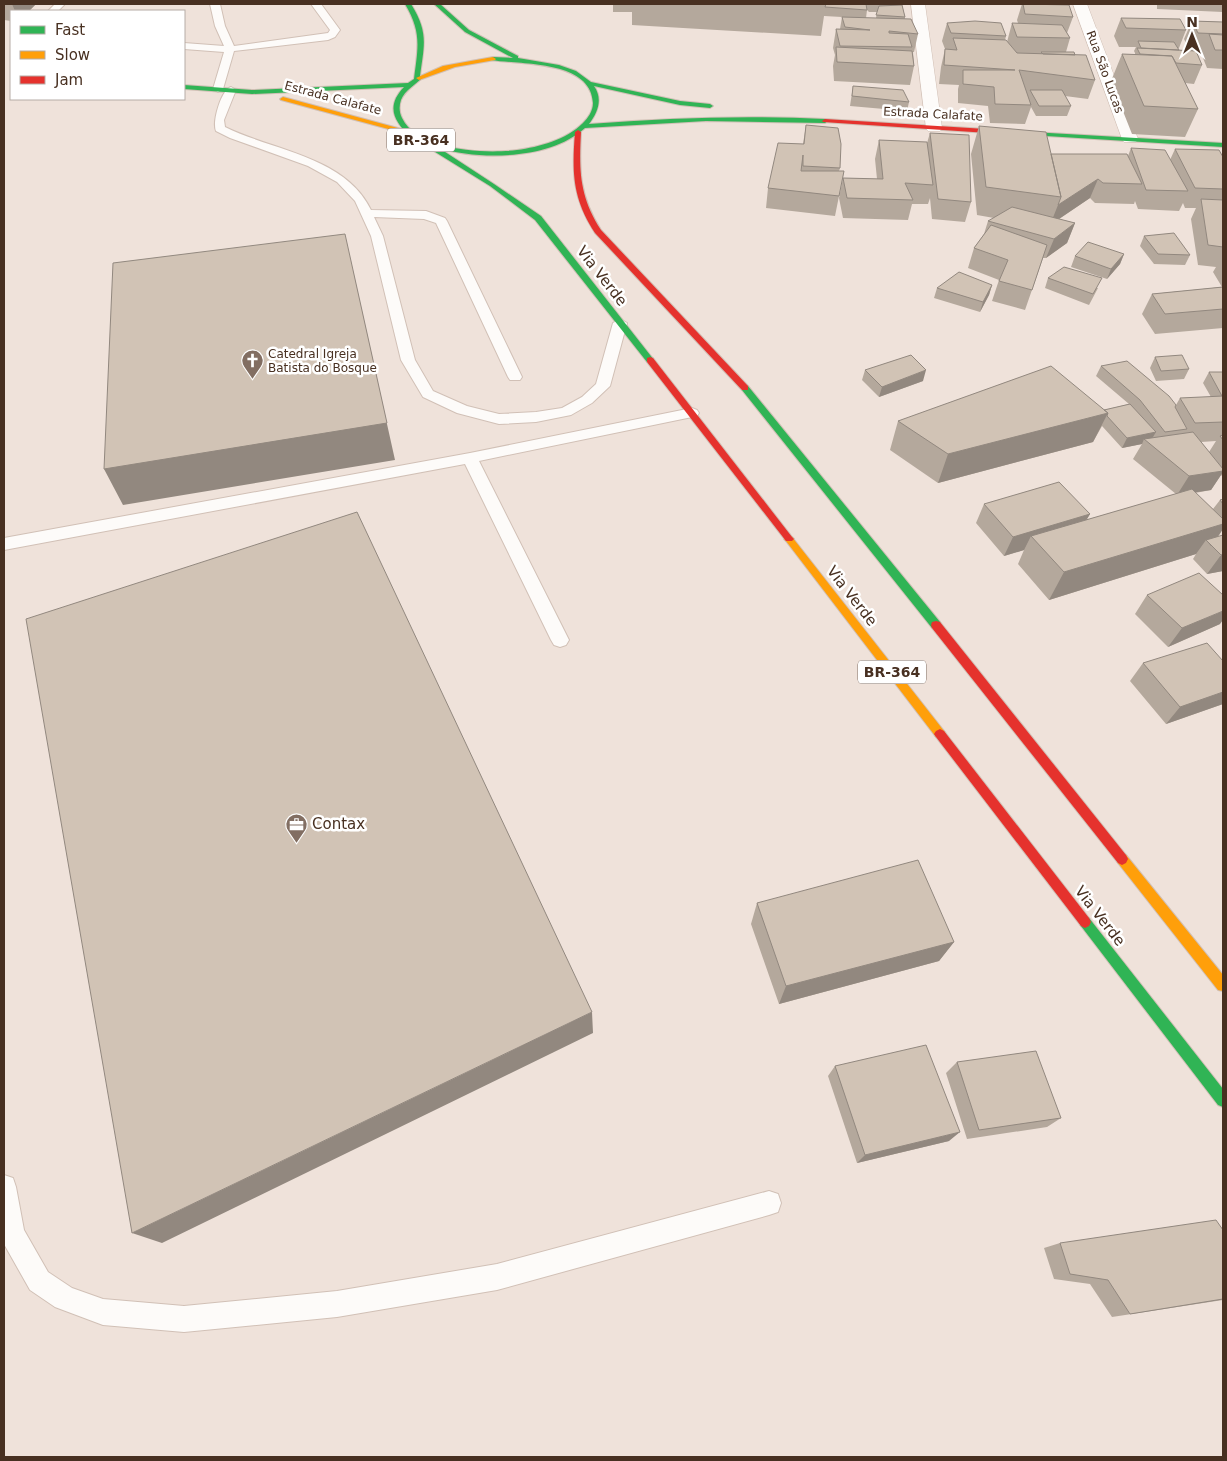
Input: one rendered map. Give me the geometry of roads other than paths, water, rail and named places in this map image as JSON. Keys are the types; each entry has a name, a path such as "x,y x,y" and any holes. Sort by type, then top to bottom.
{"main road":[{"name":"BR-364","path":"408,4 422,27 424,37 413,82 399,96 395,108 398,120 407,132 426,143 454,151 488,154 522,152 554,144 582,129"},
{"path":"436,4 467,30 522,59"},
{"path":"413,82 438,69 464,62 522,59"},
{"name":"Estrada Calafate","path":"522,59 549,64 572,72 588,83 680,103 790,119"},
{"name":"Estrada Calafate","path":"185,87 252,92 413,82"},
{"path":"582,129 596,111 597,97 588,83"},
{"name":"Estrada Calafate","path":"252,92 407,132"},
{"name":"Estrada Calafate","path":"582,129 652,121 790,119 1223,145"},
{"name":"Via Verde","path":"582,129 575,170 580,204 587,218 756,400 1223,985"},
{"name":"Via Verde","path":"426,143 492,184 538,218 692,413 1223,1100"}],"street":[{"path":"918,4 934,128"},
{"name":"Rua São Lucas","path":"1080,4 1130,140"}],"lane":[{"path":"215,4 220,26 230,49 219,120 220,129 234,136 312,164 341,180 360,200 376,236 408,360 428,394 462,410 499,419 536,417 566,412 587,400 603,386 620,323"},
{"path":"185,46 230,49 328,37 335,30 316,4"},
{"path":"366,213 426,215 442,221 515,377"},
{"path":"4,544 470,458 692,413"},
{"path":"470,458 560,640"},
{"path":"4,1187 12,1234 39,1281 64,1298 103,1312 184,1319 337,1304 497,1278 769,1203"}],"place":[{"name":"Catedral Igreja Batista do Bosque","path":"252,380"},
{"name":"Contax","path":"296,843"}]}
